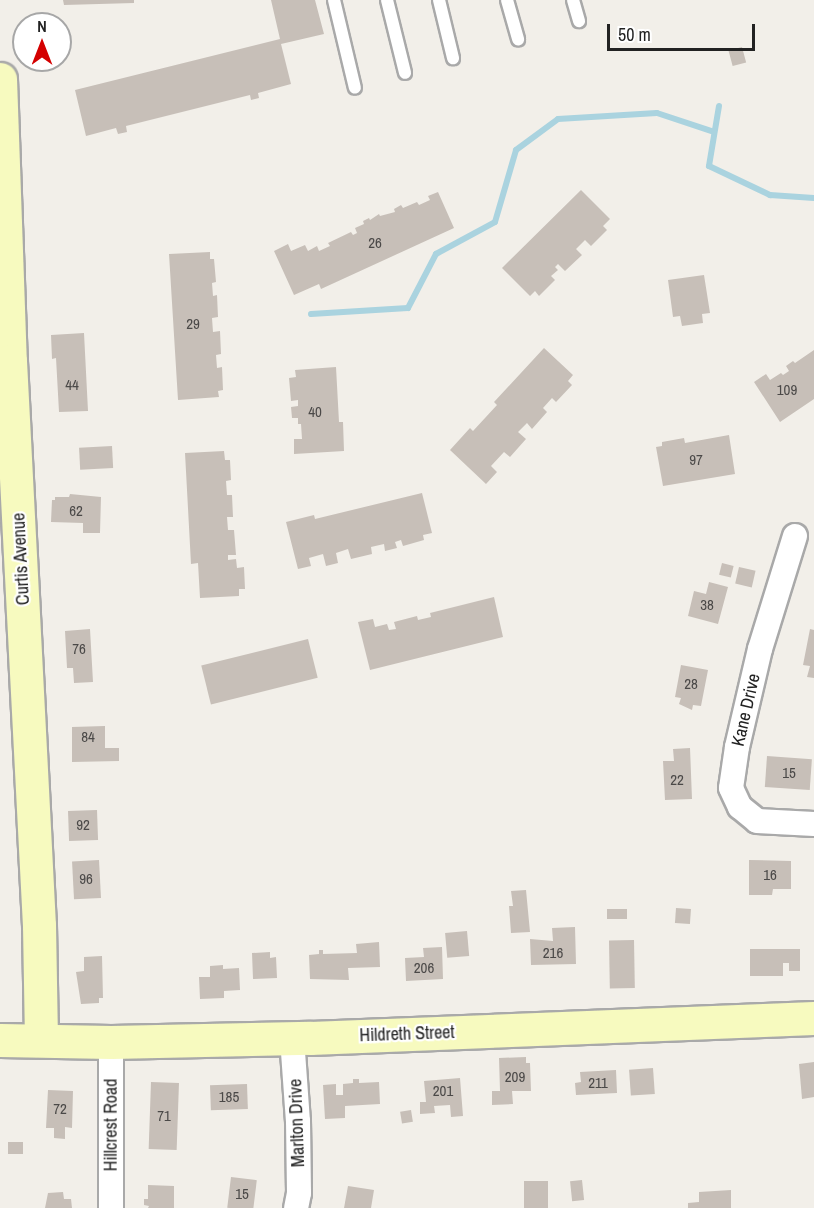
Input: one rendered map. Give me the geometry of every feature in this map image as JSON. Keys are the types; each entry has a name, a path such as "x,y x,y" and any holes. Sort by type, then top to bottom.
{"street":[{"name":"Curtis Avenue","path":"0,79 10,362 38,902 41,1040"},
{"name":"Kane Drive","path":"795,536 760,650 730,788 740,807 757,821 814,824"},
{"name":"Hildreth Street","path":"0,1040 111,1042 292,1038 814,1018"},
{"name":"Marlton Drive","path":"292,1038 298,1121 299,1193 296,1208"},
{"name":"Hillcrest Road","path":"111,1042 111,1208"}],"lane":[{"path":"334,0 354,88"},
{"path":"387,0 405,73"},
{"path":"439,0 453,58"},
{"path":"507,0 518,39"},
{"path":"573,0 579,21"}],"building":[{"path":"63,0 134,0 134,3 64,5"},
{"path":"271,0 315,0 324,34 281,44 291,84 258,93 259,98 251,100 250,95 126,126 127,132 118,134 116,128 86,136 75,90 280,39"},
{"path":"742,47 746,62 733,66 728,51"},
{"path":"581,190 610,219 603,226 607,230 591,246 585,240 576,249 582,255 565,271 558,264 555,267 558,270 551,276 555,280 539,296 535,291 530,296 502,268"},
{"path":"438,192 454,228 321,289 319,284 294,295 274,251 288,244 291,251 305,245 308,251 317,246 319,251 330,246 328,243 351,232 353,235 357,233 355,228 364,224 363,221 369,218 370,220 379,214 380,216 395,212 394,209 401,205 403,208 417,202 419,205 430,200 428,196"},
{"path":"210,252 210,259 214,259 216,282 212,283 213,296 217,295 218,317 212,318 213,332 220,331 221,354 216,355 217,368 222,367 223,390 218,391 219,397 178,400 169,254"},
{"path":"704,275 710,313 702,314 703,323 682,326 680,316 673,317 668,280"},
{"path":"84,333 88,411 59,412 56,358 52,359 51,335"},
{"path":"544,348 573,375 568,381 572,385 556,402 552,398 543,408 547,412 532,429 527,423 518,432 526,439 510,457 504,452 491,466 497,472 486,484 450,450 470,428 473,431 497,405 494,402"},
{"path":"814,350 814,399 780,422 754,382 766,374 770,380 781,373 783,375 789,371 786,366 793,361 795,363"},
{"path":"336,367 339,422 343,422 344,451 294,454 294,439 302,439 301,424 298,424 298,418 292,418 291,407 298,406 298,400 291,401 289,378 296,377 295,370"},
{"path":"729,435 735,474 663,486 656,447 662,446 662,442 684,438 685,443"},
{"path":"112,446 113,468 80,470 79,448"},
{"path":"224,451 225,460 230,460 231,480 226,481 227,495 232,495 233,517 227,517 228,530 234,530 236,555 228,555 228,560 236,559 237,568 244,567 245,589 239,589 239,596 200,598 198,563 191,564 185,453"},
{"path":"422,493 432,533 423,535 424,540 403,546 401,540 395,542 397,548 385,551 384,544 371,547 372,554 351,559 348,549 336,553 338,563 326,566 323,554 309,558 311,566 298,569 286,522 314,515 315,519"},
{"path":"70,494 101,497 100,533 83,533 83,523 51,522 52,500 55,500 55,497 69,497"},
{"path":"722,563 734,566 731,578 719,575"},
{"path":"739,567 756,571 752,587 735,584"},
{"path":"709,582 728,587 718,624 688,616 694,591 706,594"},
{"path":"494,597 503,637 370,670 358,622 373,619 375,627 387,624 389,630 396,629 394,622 417,616 418,620 431,617 430,613"},
{"path":"90,629 93,682 74,683 73,668 67,668 65,631"},
{"path":"810,629 814,630 814,678 807,677 810,666 803,665"},
{"path":"308,639 318,678 211,704 201,666"},
{"path":"681,665 708,670 701,706 693,705 692,710 679,704 681,698 675,697"},
{"path":"105,726 105,748 119,748 119,761 72,762 72,727"},
{"path":"690,748 692,799 665,800 663,761 674,761 673,749"},
{"path":"767,756 812,759 810,790 765,787"},
{"path":"97,810 98,840 69,841 68,811"},
{"path":"99,860 101,898 74,899 72,861"},
{"path":"749,860 791,861 791,889 773,889 772,895 749,895"},
{"path":"526,890 530,932 511,933 509,906 513,906 511,891"},
{"path":"676,908 691,909 690,924 675,923"},
{"path":"607,909 627,909 627,919 607,919"},
{"path":"575,927 576,964 531,965 530,939 553,941 552,928"},
{"path":"467,931 469,956 447,958 445,933"},
{"path":"609,940 634,940 635,988 610,988"},
{"path":"379,942 380,967 348,968 349,980 310,979 309,955 319,954 319,950 323,950 323,954 357,953 356,944"},
{"path":"442,947 443,979 406,981 405,958 424,957 423,948"},
{"path":"750,949 800,949 800,971 789,971 789,963 783,963 783,976 750,976"},
{"path":"270,952 270,958 276,957 277,978 253,979 252,953"},
{"path":"102,956 103,998 99,998 99,1003 81,1004 76,972 84,971 84,957"},
{"path":"223,965 223,969 239,968 240,990 224,991 224,998 200,999 199,977 210,977 210,966"},
{"path":"526,1057 526,1063 530,1063 531,1091 512,1091 513,1104 492,1105 492,1091 500,1091 499,1058"},
{"path":"814,1062 814,1097 802,1099 799,1064"},
{"path":"653,1068 655,1094 631,1096 629,1070"},
{"path":"616,1070 617,1093 576,1095 575,1083 581,1082 580,1072"},
{"path":"460,1078 463,1116 451,1117 450,1105 434,1106 435,1113 420,1114 420,1102 426,1102 424,1081"},
{"path":"353,1079 359,1079 359,1083 379,1082 380,1104 345,1106 345,1118 325,1119 323,1085 336,1084 336,1095 343,1095 343,1084 353,1083"},
{"path":"151,1082 179,1083 177,1150 149,1149"},
{"path":"247,1084 248,1109 211,1110 210,1085"},
{"path":"48,1090 73,1091 72,1128 65,1127 65,1139 54,1138 54,1128 46,1128"},
{"path":"411,1110 413,1122 402,1124 400,1112"},
{"path":"8,1142 23,1142 23,1154 8,1154"},
{"path":"231,1177 257,1180 253,1208 227,1208"},
{"path":"582,1180 584,1200 572,1201 570,1181"},
{"path":"524,1181 548,1181 548,1208 524,1208"},
{"path":"148,1185 174,1186 174,1208 148,1208 149,1206 144,1205 144,1199 148,1199"},
{"path":"348,1186 374,1190 371,1208 344,1208"},
{"path":"731,1190 731,1208 688,1208 688,1203 699,1202 699,1192"},
{"path":"63,1192 64,1199 71,1199 72,1208 45,1208 48,1193"}],"waterway":[{"path":"719,106 709,166 770,195 814,198"},
{"path":"311,314 408,308 436,254 495,222 516,150 558,119 657,113 714,132"}]}
